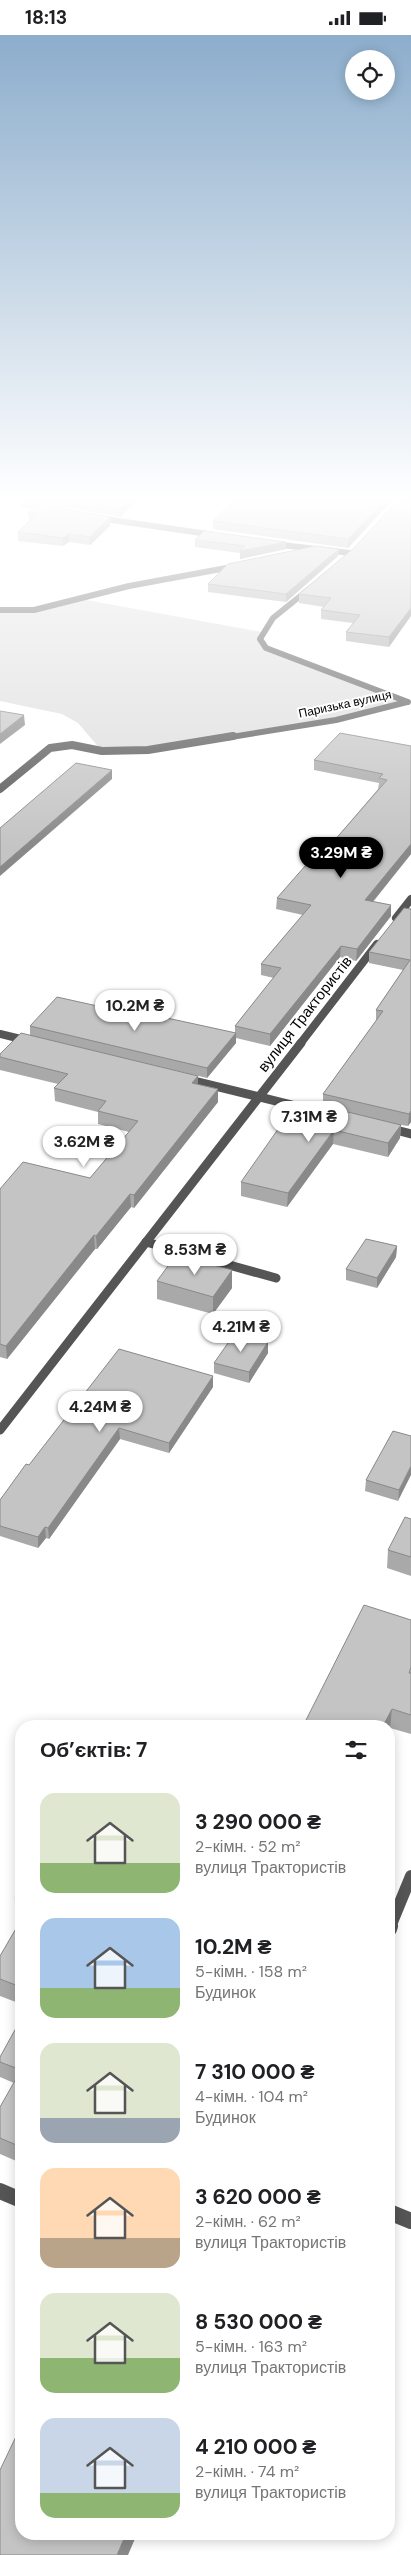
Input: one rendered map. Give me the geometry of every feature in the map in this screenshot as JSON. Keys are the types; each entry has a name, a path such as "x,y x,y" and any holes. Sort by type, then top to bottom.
{"street":[{"name":"Паризька вулиця","path":"280,614 262,632 260,639 266,648 409,703"},
{"name":"Паризька вулиця","path":"0,789 50,748 72,745 102,751 148,750 336,720 409,703"},
{"path":"393,923 411,899"},
{"name":"вулиця Трактористів","path":"0,1430 381,939"},
{"path":"0,1035 38,1044"},
{"path":"172,1076 316,1111"},
{"path":"382,1127 411,1134"},
{"path":"146,1242 276,1277"},
{"path":"395,1915 411,1876"},
{"path":"0,2191 15,2197"},
{"path":"395,2214 411,2221"}],"shaded area":[{"path":"0,614 161,614 262,632 260,639 267,648 407,702 336,720 148,750 102,751 78,723 62,714 0,701"}],"building":[{"path":"349,614 407,614 389,637 346,632 360,615"},
{"path":"0,711 24,715 0,734"},
{"path":"340,733 411,746 411,844 365,900 391,905 357,949 341,946 270,1034 235,1026 281,968 261,964 311,905 277,898 327,841 333,842 387,780 379,778 383,774 314,760"},
{"path":"76,763 112,770 0,867 0,828"},
{"path":"404,908 411,909 411,1111 409,1114 323,1094 383,1011 376,1010 410,960 369,952"},
{"path":"57,997 165,1021 167,1018 236,1033 207,1068 30,1026"},
{"path":"21,1033 198,1076 192,1083 218,1089 134,1195 130,1194 96,1236 94,1235 6,1346 0,1344 0,1189 23,1162 90,1178 138,1121 98,1111 106,1101 54,1088 68,1074 0,1057 0,1054"},
{"path":"315,1104 401,1125 388,1143 334,1130 288,1193 241,1182 295,1105 312,1109"},
{"path":"366,1239 397,1246 377,1278 346,1269"},
{"path":"176,1255 232,1270 213,1297 157,1281"},
{"path":"235,1333 268,1342 249,1372 214,1363"},
{"path":"119,1349 213,1376 169,1443 119,1428 48,1528 45,1527 38,1537 0,1526 0,1500 26,1464 29,1465"},
{"path":"393,1431 411,1436 411,1466 399,1490 366,1480"},
{"path":"405,1517 411,1519 411,1557 388,1550"},
{"path":"364,1605 411,1620 411,1667 409,1673 411,1673 411,1715 392,1709 386,1720 306,1720"},
{"path":"15,1930 15,1985 0,1979 0,1956"},
{"path":"15,2030 15,2068 0,2062 0,2057"},
{"path":"15,2081 15,2144 0,2138 0,2107"},
{"path":"15,2439 15,2540 123,2540 117,2555 0,2555 0,2470"}]}
